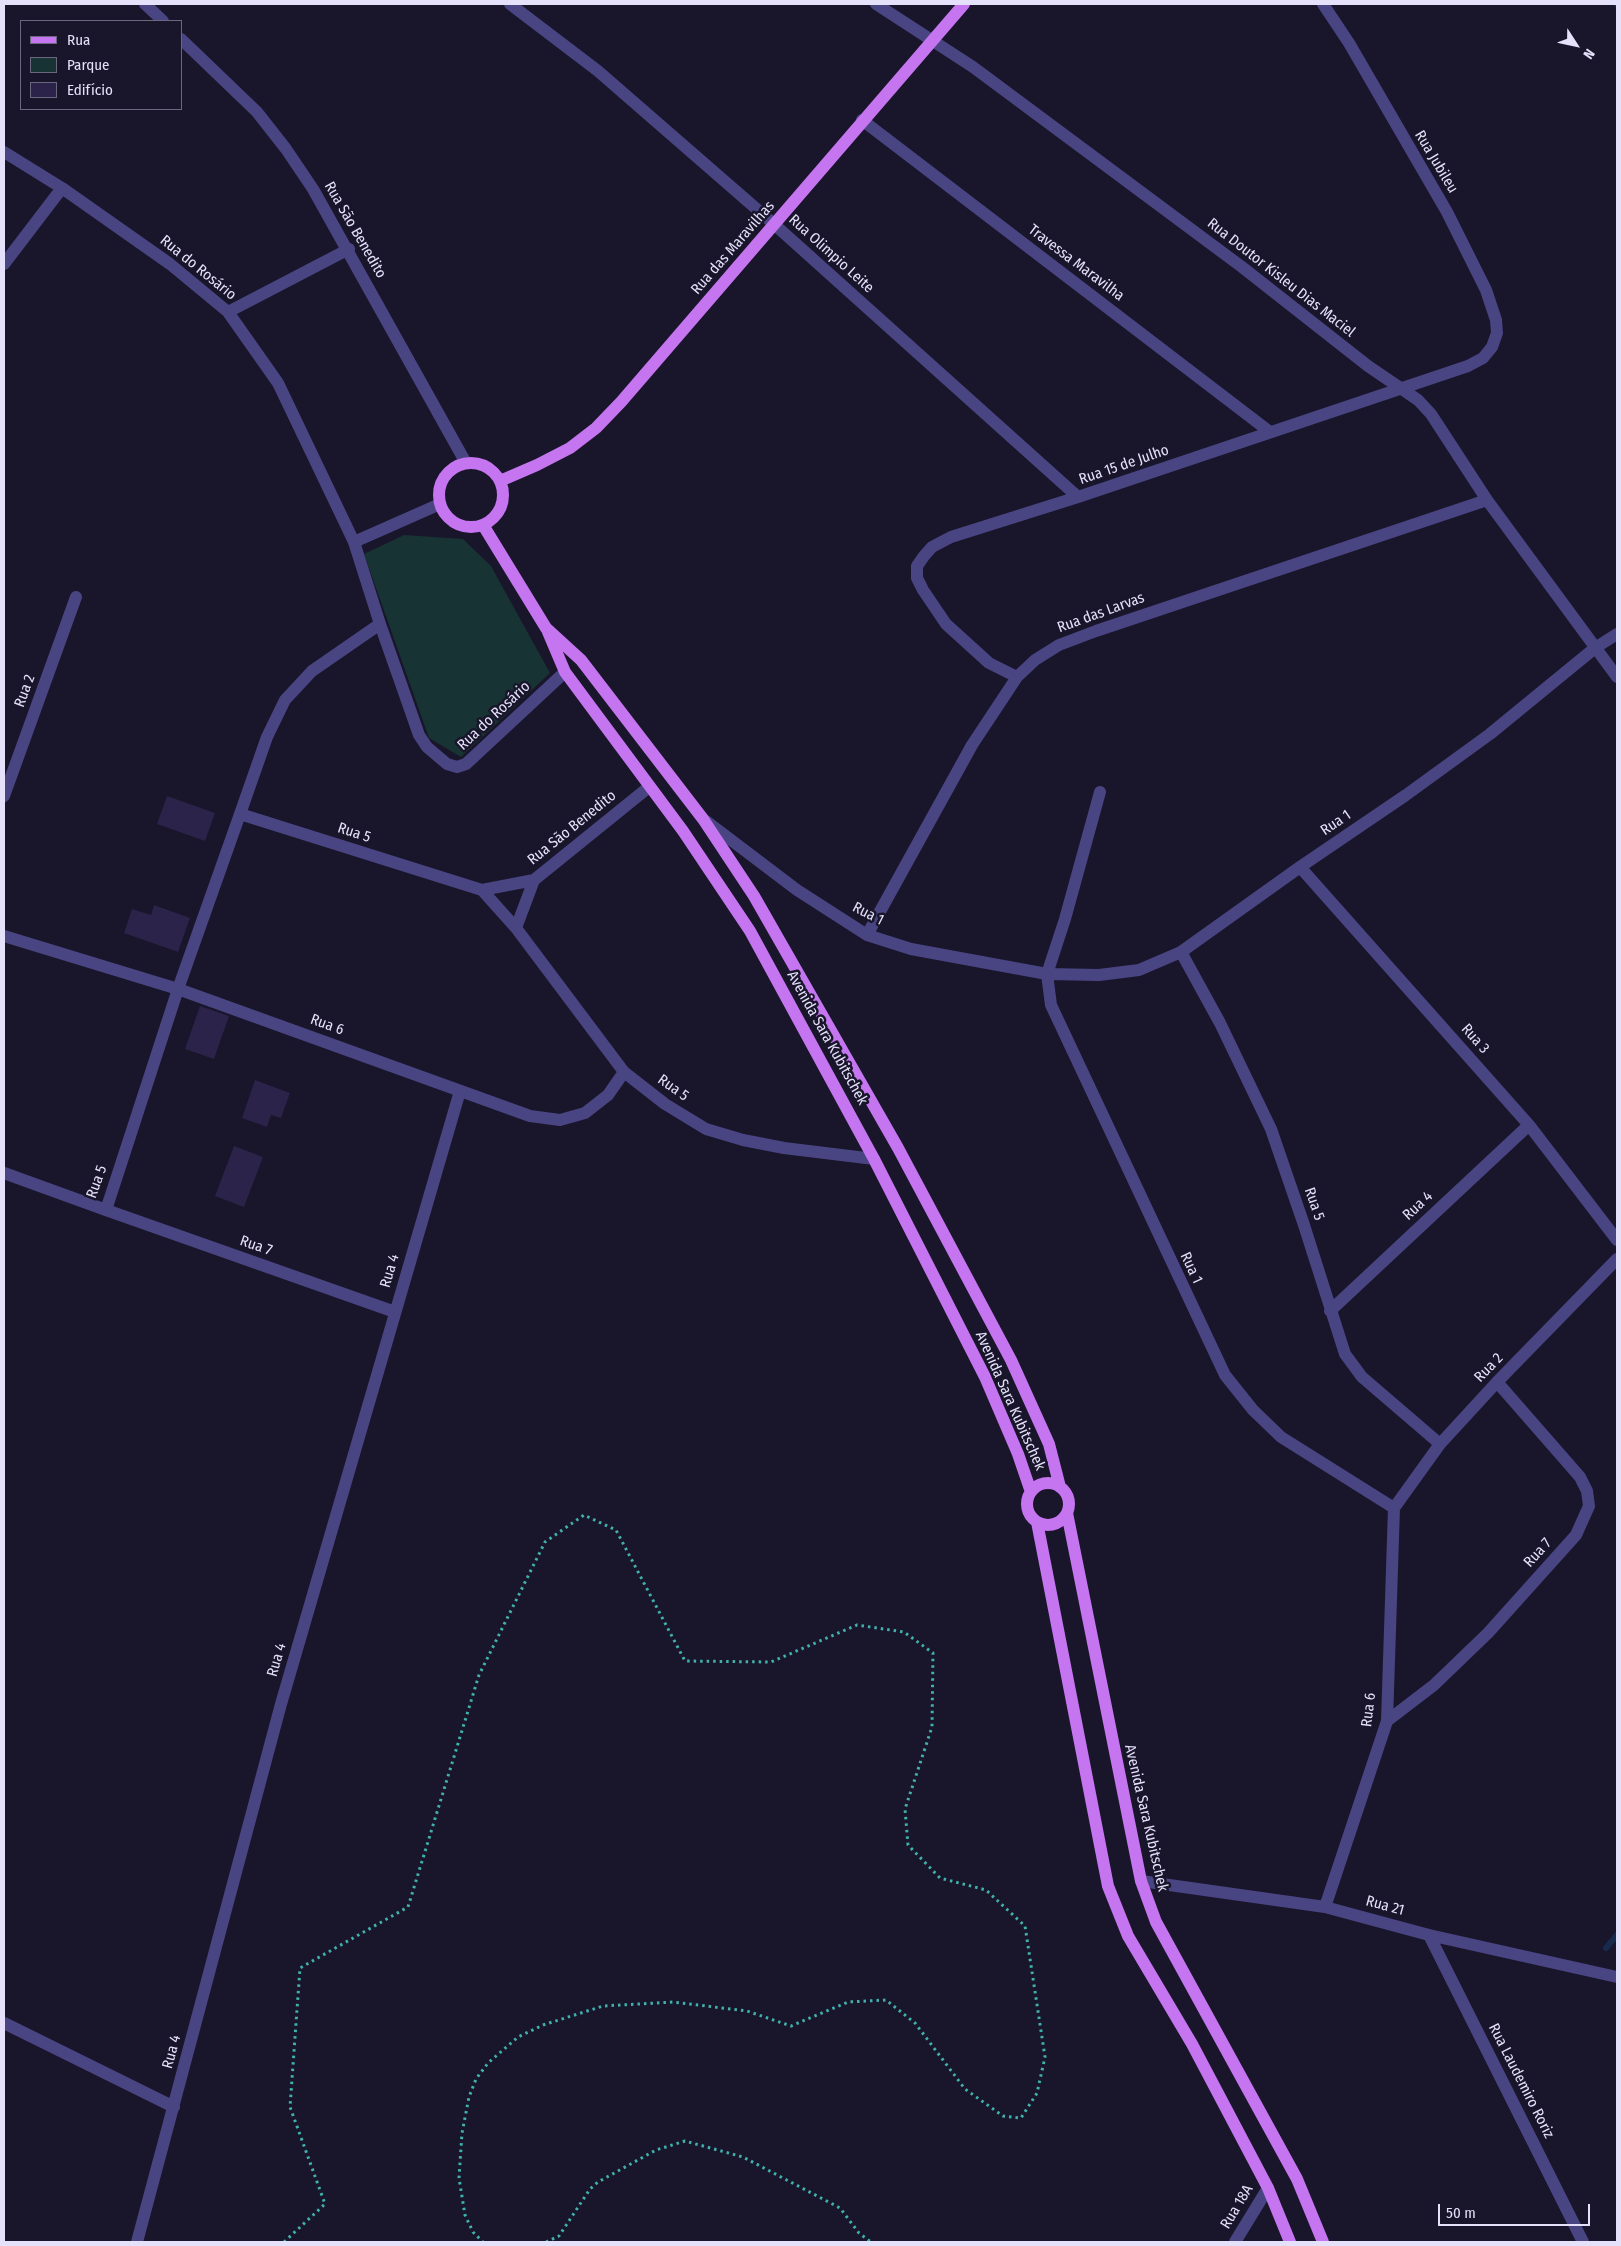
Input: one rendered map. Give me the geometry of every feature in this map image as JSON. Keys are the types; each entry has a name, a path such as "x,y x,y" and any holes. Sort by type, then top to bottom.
{"main road":[{"name":"Rua das Maravilhas","path":"500,481 570,448 596,428 621,402 775,225 862,120 964,4"},
{"path":"466,463 486,467 494,472 500,481 503,496 499,511 483,525 465,527 457,524 449,519 440,504 439,493 442,482 456,467 466,463"},
{"path":"483,525 546,628"},
{"name":"Avenida Sara Kubitschek","path":"546,628 565,672 683,831 750,931 874,1159 985,1377 1018,1454 1031,1492"},
{"name":"Avenida Sara Kubitschek","path":"546,628 581,660 703,819 754,896 898,1148 1012,1360 1049,1444 1060,1487 1067,1496 1067,1513 1141,1881 1156,1922 1297,2179 1323,2242"},
{"name":"Avenida Sara Kubitschek","path":"1060,1487 1048,1484 1036,1487 1031,1492 1027,1508 1030,1516 1037,1522 1108,1886 1128,1936 1192,2044 1268,2188 1290,2242"},
{"path":"1037,1522 1050,1525 1063,1519 1067,1513"}],"street":[{"path":"145,4 162,20"},
{"name":"Rua Olimpio Leite","path":"510,4 598,71 775,225 1078,497"},
{"name":"Rua Doutor Kisleu Dias Maciel","path":"876,4 973,67 1242,266 1368,366 1418,400 1431,414 1487,500 1595,648"},
{"name":"Rua Jubileu","path":"1323,4 1349,43 1401,136 1447,212 1486,290 1496,320 1497,333 1492,347"},
{"name":"Rua São Benedito","path":"182,40 257,112 313,189 466,463"},
{"name":"Travessa Maravilha","path":"862,120 1270,432"},
{"name":"Rua do Rosário","path":"4,152 62,188 170,264 228,312 278,383 354,542 380,624 419,735 427,746 447,764 457,766 466,764 565,672"},
{"path":"4,264 62,188"},
{"path":"228,312 348,250"},
{"name":"Rua 15 de Julho","path":"1017,677 989,663 946,624 923,590 917,578 917,566 932,547 951,537 1078,497 1468,366 1483,358 1492,347"},
{"name":"Rua das Larvas","path":"867,935 972,745 1017,677 1035,660 1059,645 1096,630 1487,500"},
{"path":"354,542 440,504"},
{"name":"Rua 2","path":"4,796 76,597"},
{"path":"240,814 267,737 285,700 312,671 380,624"},
{"name":"Rua 1","path":"703,819 797,890 867,935 911,949 1047,974 1100,975 1139,970 1181,952 1300,867 1406,795 1482,740 1595,648 1617,634"},
{"path":"1595,648 1617,677"},
{"name":"Rua São Benedito","path":"482,890 534,880 649,786"},
{"name":"Rua 1","path":"1100,792 1066,919 1047,974 1052,1005 1225,1375 1252,1410 1281,1437 1394,1508"},
{"name":"Rua 5","path":"4,1174 106,1210 178,989 240,814 482,890 516,928 624,1072 665,1104 706,1128 743,1140 784,1148 874,1159"},
{"name":"Rua 3","path":"1300,867 1528,1125 1617,1240"},
{"path":"516,928 534,880"},
{"name":"Rua 6","path":"4,936 178,989 530,1116 560,1120 585,1113 608,1095 624,1072"},
{"name":"Rua 5","path":"1181,952 1220,1023 1271,1130 1304,1224 1345,1354 1362,1377 1440,1444"},
{"name":"Rua 4","path":"137,2242 281,1704 460,1090"},
{"name":"Rua 4","path":"1330,1311 1528,1125"},
{"name":"Rua 7","path":"106,1210 395,1312"},
{"name":"Rua 2","path":"1394,1508 1440,1444 1497,1382 1616,1264"},
{"name":"Rua 7","path":"1387,1721 1434,1686 1488,1633 1576,1535 1587,1513 1589,1506 1587,1491 1580,1477 1497,1382"},
{"name":"Rua 6","path":"1325,1907 1387,1721 1394,1508"},
{"name":"Rua 21","path":"1141,1881 1325,1907 1429,1935 1617,1977"},
{"name":"Rua Laudemiro Roriz","path":"1429,1935 1583,2242"},
{"path":"4,2023 174,2107"},
{"name":"Rua 18A","path":"1235,2242 1268,2188"}],"path":[{"path":"284,2242 325,2204 290,2107 300,1968 408,1907 479,1675 545,1542 584,1515 616,1530 685,1661 771,1662 857,1625 904,1632 933,1653 932,1728 905,1809 908,1845 940,1878 986,1890 1025,1926 1045,2057 1037,2093 1021,2118 1003,2116 965,2089 915,2023 886,2000 848,2002 791,2026 747,2011 672,2002 603,2006 543,2025 518,2037 488,2064 476,2079 469,2096 462,2133 459,2178 465,2215 473,2232 483,2242"},
{"path":"546,2242 559,2236 590,2189 598,2182 656,2150 685,2141 743,2157 840,2208 859,2233 871,2242"}],"green space":[{"path":"404,535 463,539 491,566 550,673 461,757 429,738 364,554"}],"building":[{"path":"167,796 215,813 205,841 157,824"},
{"path":"154,905 190,918 178,952 124,933 132,909 151,915"},
{"path":"200,1006 229,1016 214,1059 185,1049"},
{"path":"255,1080 290,1093 281,1118 271,1115 267,1127 242,1118"},
{"path":"234,1146 263,1157 244,1207 215,1196"}],"waterway":[{"path":"1606,1948 1617,1935"}]}
